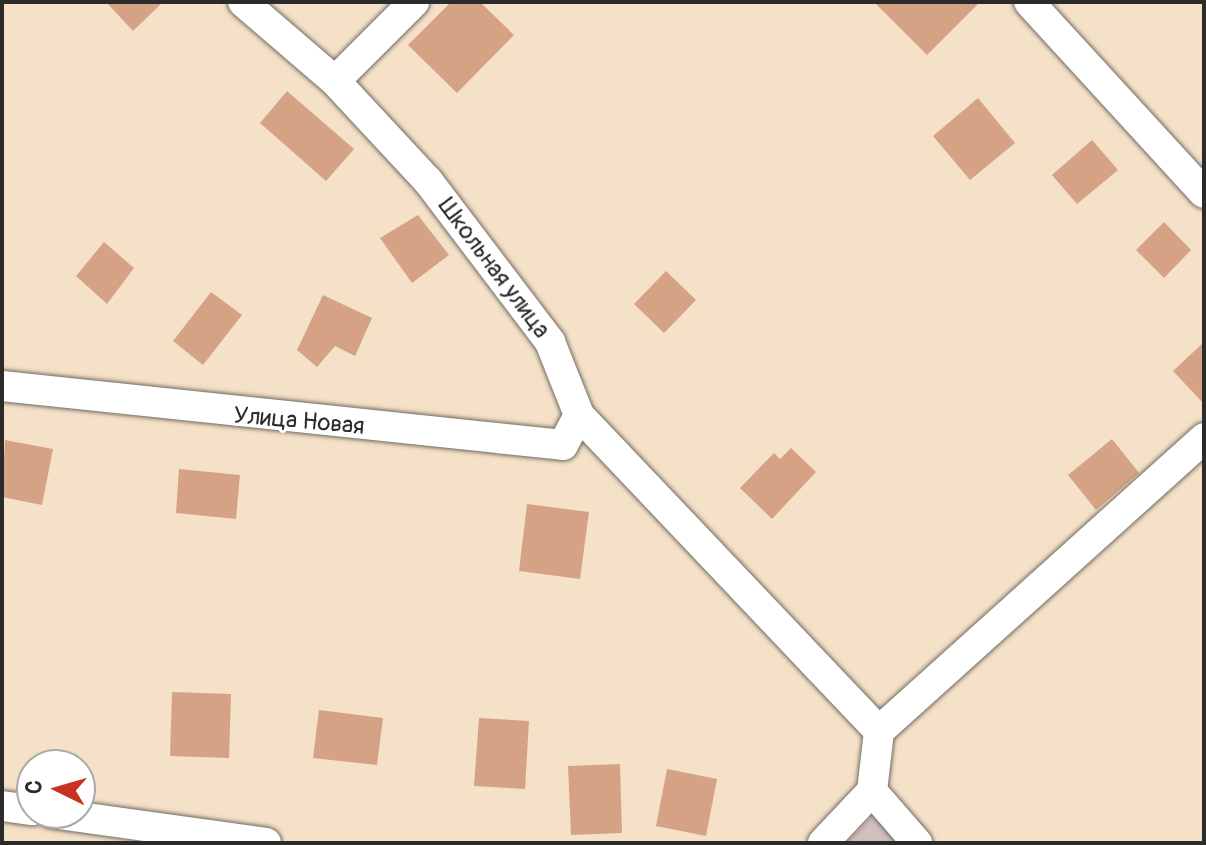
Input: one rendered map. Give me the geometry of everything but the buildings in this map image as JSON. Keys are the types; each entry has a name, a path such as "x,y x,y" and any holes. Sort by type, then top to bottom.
{"street":[{"name":"Школьная улица","path":"243,2 335,81 428,181 550,342 579,415 879,731"},
{"path":"335,81 414,2"},
{"path":"1029,2 1204,193"},
{"name":"Улица Новая","path":"2,386 563,445 579,415"},
{"path":"823,843 872,791 879,731 1204,438"},
{"path":"872,791 917,843"},
{"path":"96,819 266,843"}],"shaded area":[{"path":"873,816 899,843 846,843"}]}
